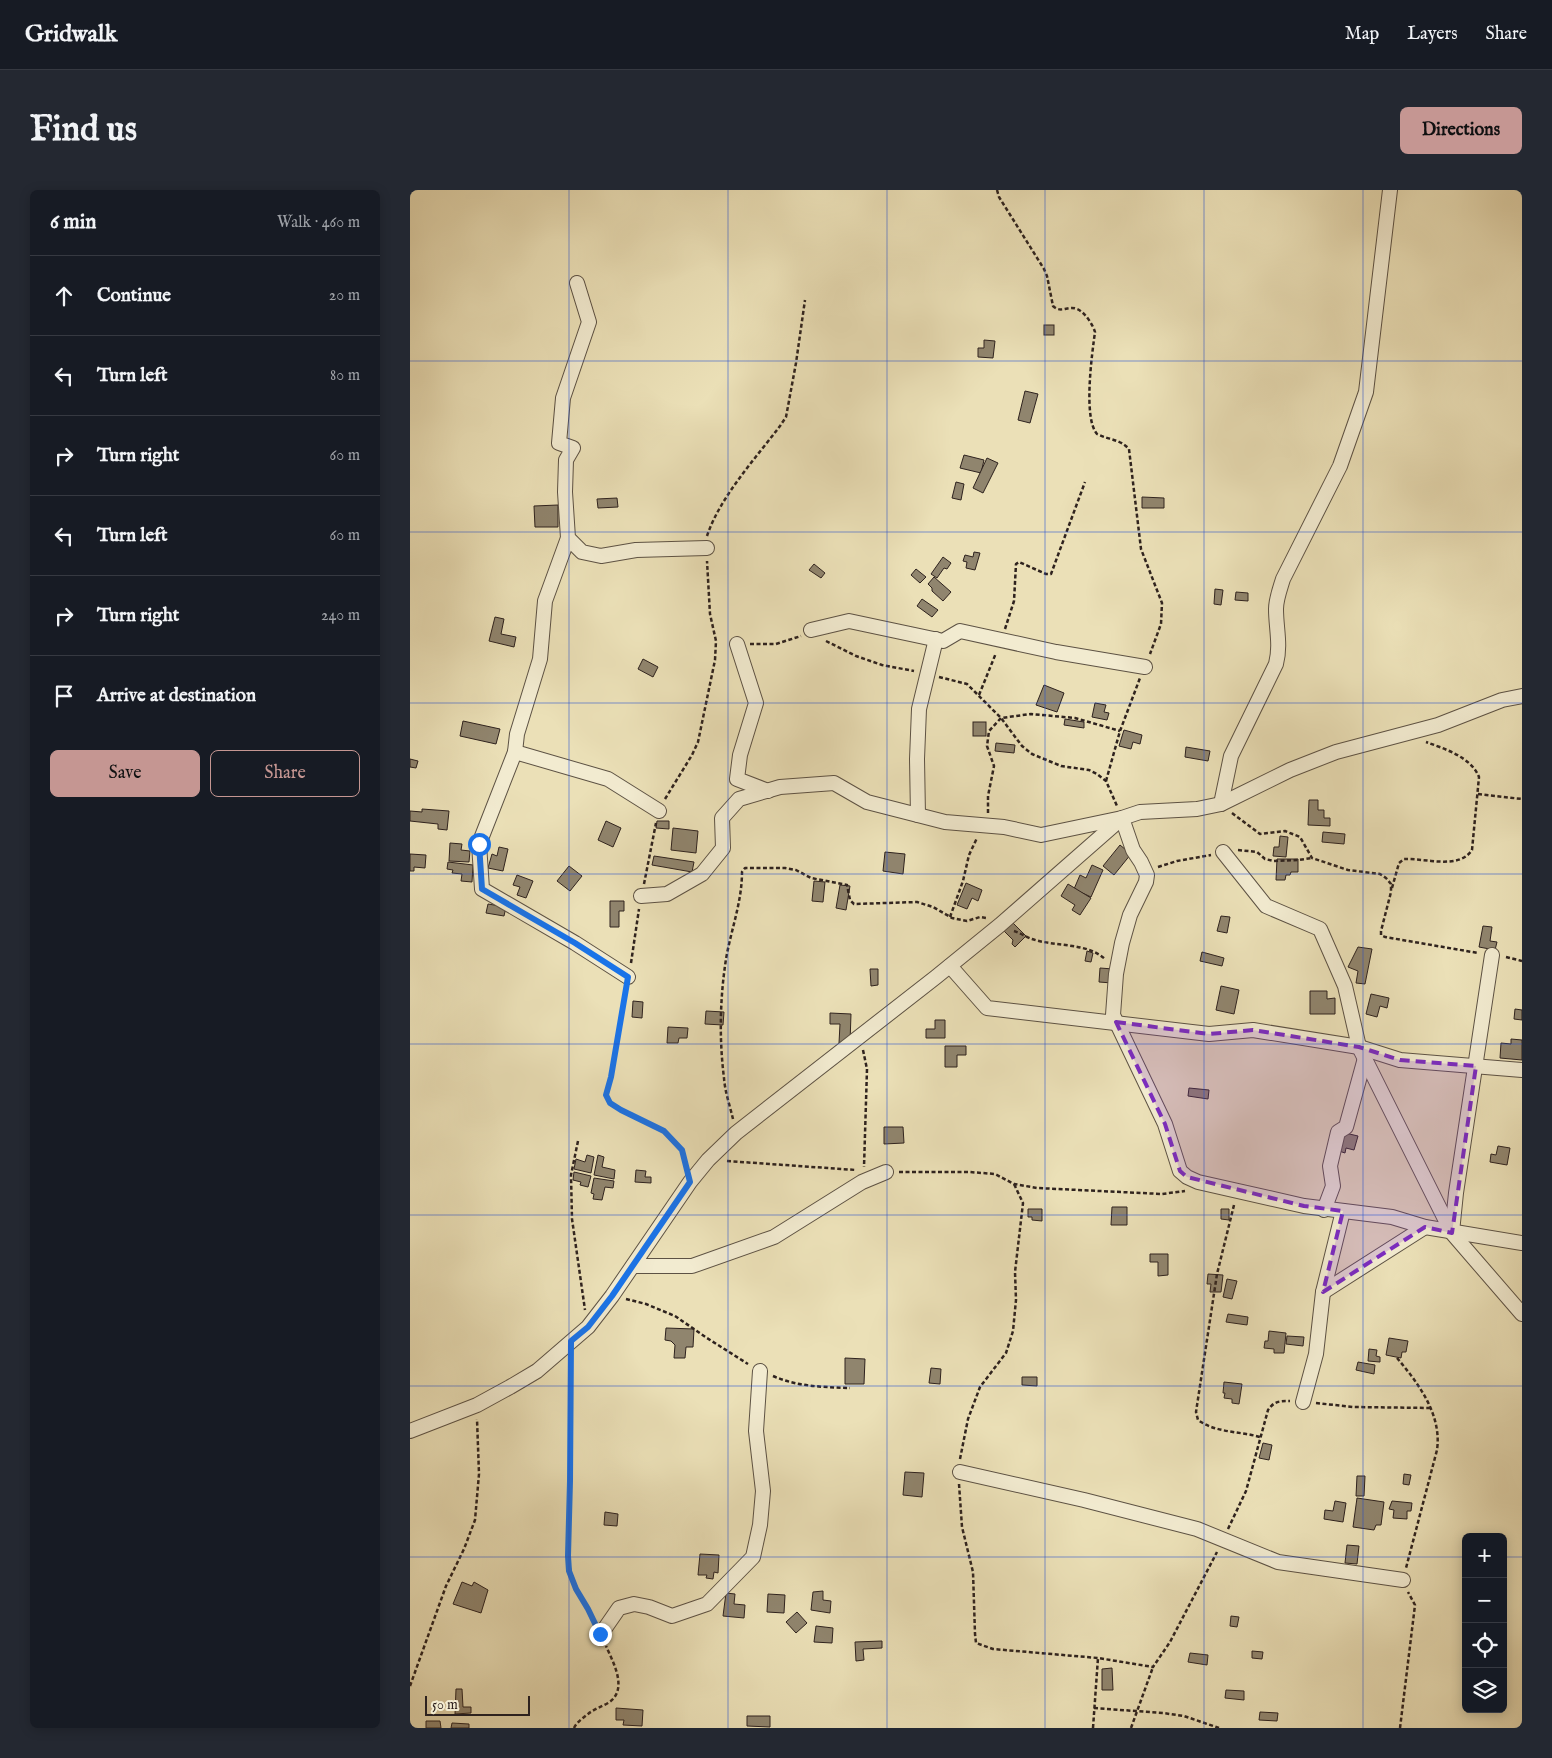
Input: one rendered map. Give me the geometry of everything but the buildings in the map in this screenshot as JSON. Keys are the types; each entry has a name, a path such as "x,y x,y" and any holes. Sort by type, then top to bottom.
{"street":[{"path":"1221,804 1231,756 1276,664 1279,638 1276,608 1277,597 1283,579 1340,466 1366,392 1390,190"},
{"path":"577,283 589,322 563,398 560,425 559,443 573,448 566,460 565,492 568,538 545,601 540,659 517,734 515,752 479,844 482,889 575,943 628,977"},
{"path":"568,538 582,552 601,556 636,550 707,548"},
{"path":"811,630 849,621 943,641 960,631 1056,652 1145,667"},
{"path":"918,815 917,759 919,710 936,639"},
{"path":"736,644 756,704 740,756 737,779 768,791"},
{"path":"641,896 667,894 702,874 723,848 722,818 739,799 780,787 834,783 867,802 945,822 1004,827 1042,835 1122,818 1140,812 1198,809 1221,804 1290,770 1336,752 1438,725 1502,700 1522,696"},
{"path":"515,752 608,779 658,811"},
{"path":"410,1431 477,1405 537,1371 588,1327 612,1296 690,1182 708,1160 736,1133 950,966 1000,925 1122,818"},
{"path":"1122,818 1133,850 1147,875 1146,882 1130,915 1122,943 1116,974 1113,1015 1165,1124 1180,1171 1198,1182 1324,1210 1392,1217 1425,1228 1522,1243"},
{"path":"1223,852 1266,906 1320,929 1345,986 1362,1052 1452,1233 1522,1314"},
{"path":"1452,1233 1456,1193 1492,955"},
{"path":"950,966 987,1008 1209,1034 1253,1030 1400,1060 1522,1070"},
{"path":"1324,1210 1333,1186 1330,1166 1338,1132 1346,1126 1362,1052"},
{"path":"633,1266 692,1266 774,1237 862,1182 886,1172"},
{"path":"1303,1402 1316,1354 1324,1292 1344,1211"},
{"path":"1324,1292 1425,1228"},
{"path":"600,1634 619,1608 634,1604 649,1607 672,1616 707,1604 753,1557 760,1525 762,1491 756,1431 760,1371"},
{"path":"960,1472 1084,1500 1197,1529 1278,1562 1403,1580"}],"path":[{"path":"997,190 999,197 1047,276 1053,306 1060,310 1076,308 1094,328 1090,380 1090,420 1097,434 1123,443 1129,449 1141,549 1162,603 1161,624 1120,731 1106,781"},
{"path":"690,1182 682,1150 664,1131 621,1110 610,1103 606,1095 611,1077 641,896 658,811 698,742 715,660 716,641 710,614 706,539 712,520 723,503 786,416 805,300"},
{"path":"1003,634 1014,601 1016,564 1020,562 1046,574 1052,574 1085,482"},
{"path":"979,695 996,652"},
{"path":"1001,718 1031,714 1075,718 1120,731"},
{"path":"1404,733 1444,749 1472,764 1479,777 1472,850 1469,856 1461,860 1446,862 1404,859 1399,863 1381,934 1385,937 1522,961"},
{"path":"1478,794 1522,799"},
{"path":"1221,804 1260,834 1285,831 1300,838 1312,858 1348,870 1380,874 1390,884 1391,892"},
{"path":"736,1133 724,1080 721,1044 721,1000 726,958 738,909 742,872 745,868 796,870 811,878 848,885 850,900 854,904 917,902 952,918 968,921 980,917 990,919 1030,939 1075,946 1101,955 1116,974"},
{"path":"708,1160 864,1170 867,1070 860,1037"},
{"path":"578,1141 571,1175 572,1219 588,1327"},
{"path":"886,1172 995,1174 1014,1184 1037,1188 1162,1194 1188,1190"},
{"path":"1014,1184 1023,1203 1015,1272 1016,1300 1013,1331 1006,1353 980,1387 968,1419 960,1457 959,1489 962,1527 974,1572 976,1643 992,1649 1098,1658 1153,1667"},
{"path":"1237,1191 1217,1274 1196,1412 1198,1420 1207,1427 1244,1432 1260,1437"},
{"path":"612,1296 646,1304 676,1316 735,1357 760,1371 788,1383 818,1387 850,1388"},
{"path":"571,1341 569,1571 576,1589 588,1609 618,1672 616,1695 610,1702 594,1710 577,1723 574,1728"},
{"path":"1397,1358 1419,1385 1430,1408 1439,1438 1412,1538 1403,1580 1415,1606 1400,1728"},
{"path":"1226,1533 1246,1491 1268,1410 1272,1404 1279,1401 1353,1406 1430,1408"},
{"path":"410,1686 446,1586 476,1520 479,1474 477,1405"},
{"path":"1131,1728 1153,1667 1170,1642 1218,1550"},
{"path":"1093,1728 1098,1658"},
{"path":"1094,1708 1184,1716 1219,1728"}],"highlighted area":[{"path":"1116,1022 1209,1034 1253,1030 1359,1047 1400,1060 1476,1066 1452,1233 1425,1227 1323,1292 1343,1211 1304,1206 1187,1177 1180,1171 1165,1124"}],"route":[{"path":"479,844 482,889 575,943 628,977 621,1024 606,1095 610,1103 621,1110 664,1131 682,1150 690,1182 612,1296 588,1327 571,1341 569,1571 576,1589 600,1634"}]}
